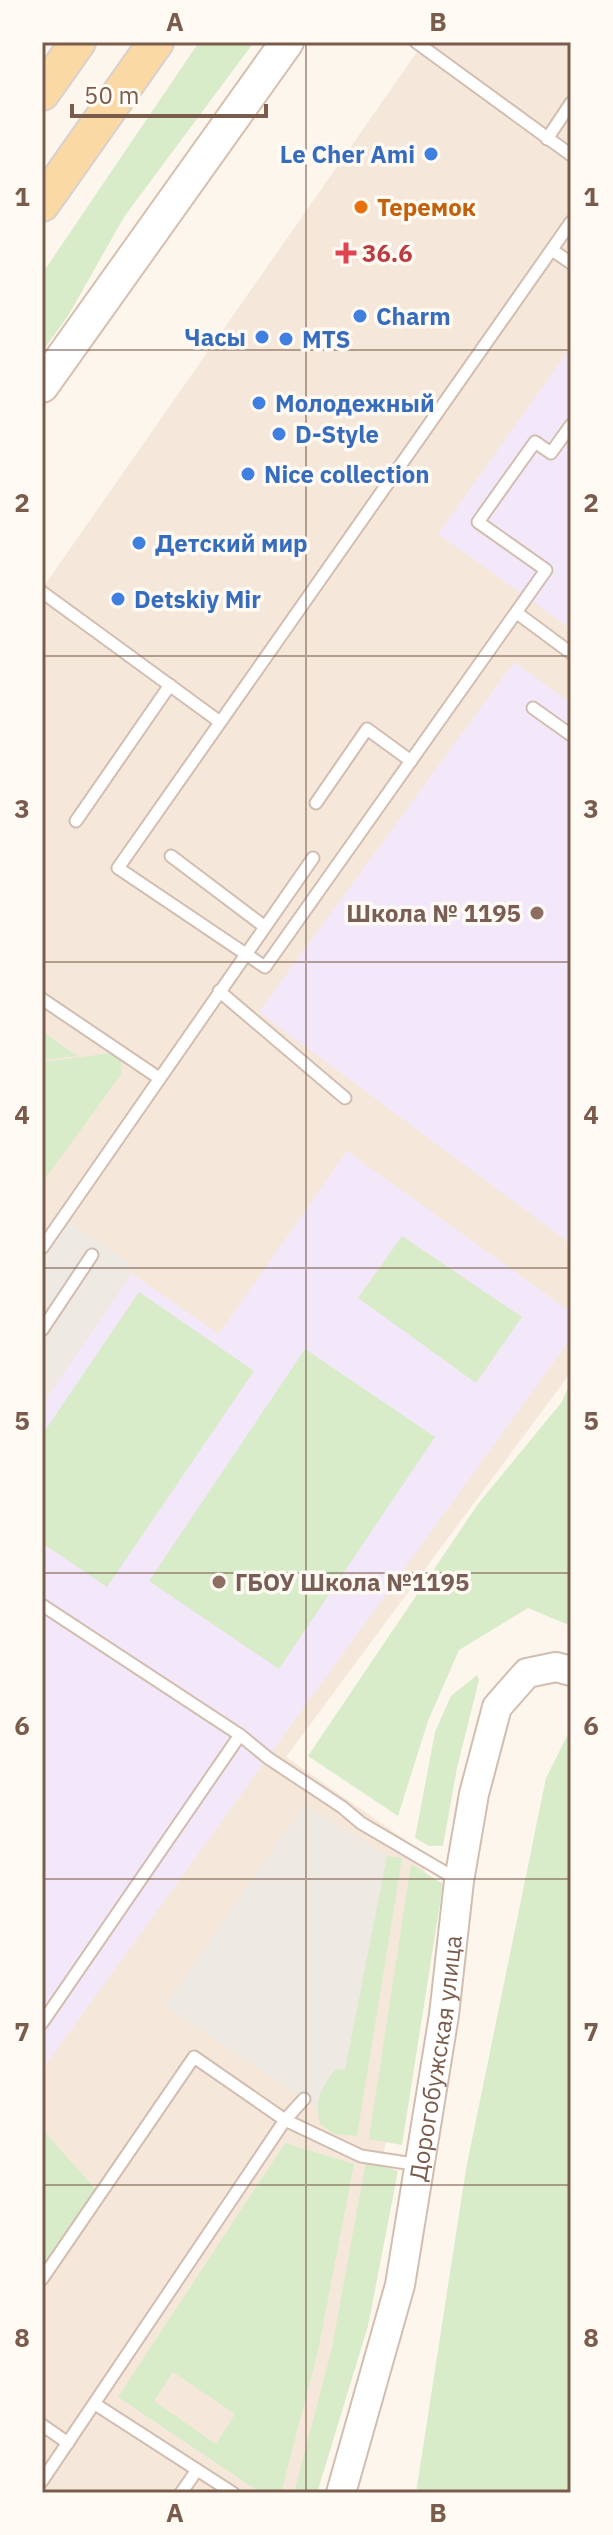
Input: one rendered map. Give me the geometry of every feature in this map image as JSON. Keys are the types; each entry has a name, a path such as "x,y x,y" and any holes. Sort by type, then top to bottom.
{"main road":[{"path":"42,93 78,42"},
{"path":"42,204 156,42"},
{"path":"42,386 287,42"}],"street":[{"name":"Дорогобужская улица","path":"341,2493 400,2285 444,2015 459,1881 474,1794 497,1707 527,1673 556,1667 571,1671"}],"lane":[{"path":"416,42 571,155"},
{"path":"547,139 571,103"},
{"path":"571,222 118,868 265,967 546,570 478,522 535,442 551,453 571,425"},
{"path":"552,250 571,263"},
{"path":"42,592 220,722"},
{"path":"517,613 571,653"},
{"path":"76,821 170,685"},
{"path":"533,708 571,735"},
{"path":"316,803 367,729 411,761"},
{"path":"171,856 265,927"},
{"path":"42,1248 313,858"},
{"path":"219,991 345,1098"},
{"path":"42,999 159,1078"},
{"path":"42,1330 92,1255"},
{"path":"42,1605 240,1735 361,1823 459,1881"},
{"path":"42,2023 240,1735"},
{"path":"42,2279 194,2057 285,2120 361,2156 420,2165"},
{"path":"42,2481 285,2120 304,2099"},
{"path":"95,2404 233,2493"},
{"path":"42,2425 68,2443"},
{"path":"181,2493 197,2470"}],"shaded area":[{"path":"424,42 571,42 571,1372 286,1757 427,1855 361,2313 308,2493 42,2493 42,589"},
{"path":"571,347 571,629 438,534"},
{"path":"514,662 571,703 571,1244 259,1012"},
{"name":"ГБОУ Школа №1195","path":"347,1151 571,1312 571,1338 42,2070 42,1405 132,1274 219,1334"},
{"path":"67,1220 136,1268 42,1405 42,1257"},
{"path":"304,1804 387,1856 336,2120 165,2006"}],"green space":[{"path":"199,42 254,42 124,217 68,316 42,352 42,274"},
{"path":"42,1031 77,1056 42,1060"},
{"path":"120,1052 122,1073 42,1183 42,1062"},
{"path":"402,1236 522,1317 476,1383 358,1298"},
{"path":"139,1292 254,1371 107,1587 42,1543 42,1435"},
{"path":"305,1349 435,1437 279,1669 149,1581"},
{"path":"571,1382 571,1626 528,1608 459,1650 428,1721 398,1816 308,1756 478,1504 561,1403"},
{"path":"477,1675 479,1680 457,1768 443,1846 429,1846 415,1838 435,1732 451,1696"},
{"path":"571,1734 571,2493 416,2493 466,2169 546,1778 567,1736"},
{"path":"387,1856 402,1858 357,2136 334,2134 320,2124 318,2101 335,2069 345,2070"},
{"path":"411,1864 443,1884 402,2145 369,2139"},
{"path":"42,2124 47,2135 100,2194 42,2279"},
{"path":"285,2143 354,2164 318,2351 281,2493 261,2493 118,2397","holes":["173,2372 235,2414 216,2444 154,2401"]},
{"path":"366,2161 398,2171 368,2326 317,2493 294,2493 332,2348"}],"place":[{"name":"Le Cher Ami","path":"431,154"},
{"name":"Теремок","path":"361,207"},
{"name":"36.6","path":"346,253"},
{"name":"Charm","path":"360,316"},
{"name":"Часы","path":"262,337"},
{"name":"MTS","path":"286,339"},
{"name":"Молодежный","path":"259,403"},
{"name":"D-Style","path":"279,434"},
{"name":"Nice collection","path":"248,474"},
{"name":"Детский мир","path":"139,543"},
{"name":"Detskiy Mir","path":"118,599"},
{"name":"Школа № 1195","path":"537,913"},
{"name":"ГБОУ Школа №1195","path":"219,1582"}]}
